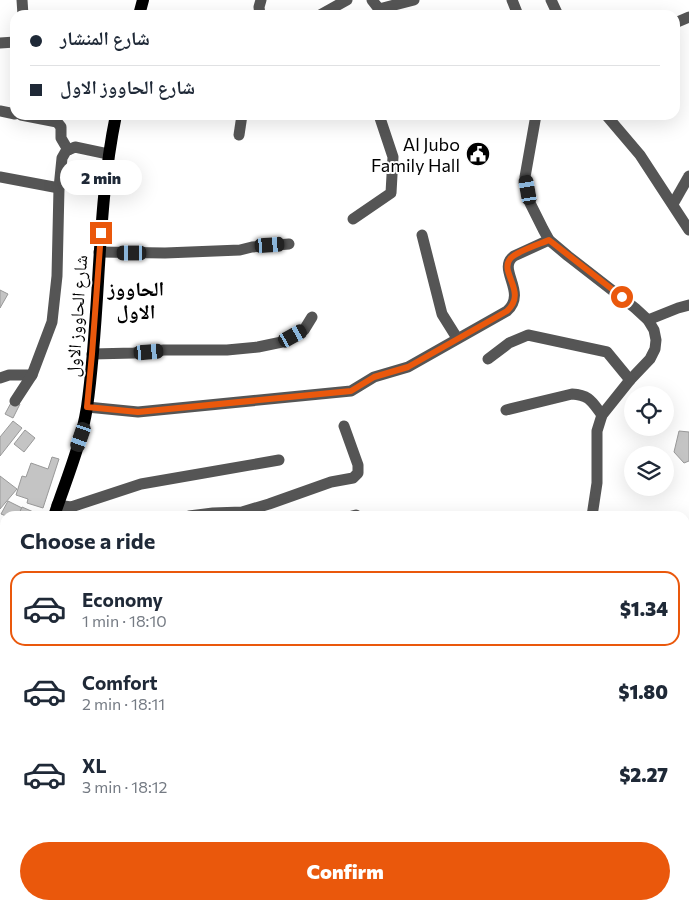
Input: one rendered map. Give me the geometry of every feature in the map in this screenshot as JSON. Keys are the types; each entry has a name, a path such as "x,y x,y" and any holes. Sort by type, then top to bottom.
{"main road":[{"name":"شارع الحاووز الاول","path":"56,511 81,437 87,407 108,154 115,120"}],"street":[{"path":"329,10 347,0"},
{"path":"376,8 414,0"},
{"path":"47,120 57,122 61,127 61,138 68,150"},
{"path":"239,135 241,120"},
{"path":"353,219 391,193 393,158 381,120"},
{"path":"535,120 525,176 530,203 549,240 635,308 648,320 654,330 655,349 650,359 630,380 602,415 597,431 597,483 593,511"},
{"path":"610,120 640,155 689,229"},
{"path":"15,401 32,375 52,322 57,276 62,158 68,150 78,147 108,154"},
{"path":"674,204 689,176"},
{"path":"0,177 60,188"},
{"path":"422,235 442,314 457,338"},
{"path":"87,407 138,412 345,392 374,377 408,367 511,308 515,296 508,261 514,256 549,240"},
{"path":"99,252 165,253 240,250 252,247 289,244"},
{"path":"648,320 689,305"},
{"path":"92,354 164,350 227,350 258,347 282,342 304,330 312,317"},
{"path":"488,359 509,343 528,335 608,352 630,380"},
{"path":"2,374 32,375"},
{"path":"506,410 572,394 582,394 590,398 602,415"},
{"path":"245,511 331,482 353,478 358,473 358,466 344,426"},
{"path":"56,511 141,484 279,460"}],"building":[{"path":"0,290 8,294 0,308"},
{"path":"13,399 20,404 13,418 5,414"},
{"path":"13,421 22,428 0,456 0,437"},
{"path":"25,430 35,438 24,452 14,444"},
{"path":"679,431 689,432 689,461 684,463 674,452"},
{"path":"52,457 59,459 43,508 27,503 28,499 16,495 22,476 26,477 31,463 48,469"},
{"path":"0,476 17,489 0,509"},
{"path":"8,501 22,508 20,511 3,511"},
{"path":"22,507 31,511 20,511"}],"place":[{"name":"Al Jubo Family Hall","path":"478,154"}],"district":[{"name":"الحاووز الاول","path":"136,300"}],"route":[{"path":"101,233 87,407 138,412 351,391 374,377 408,367 511,308 515,296 508,261 514,256 549,240 622,297"}]}
